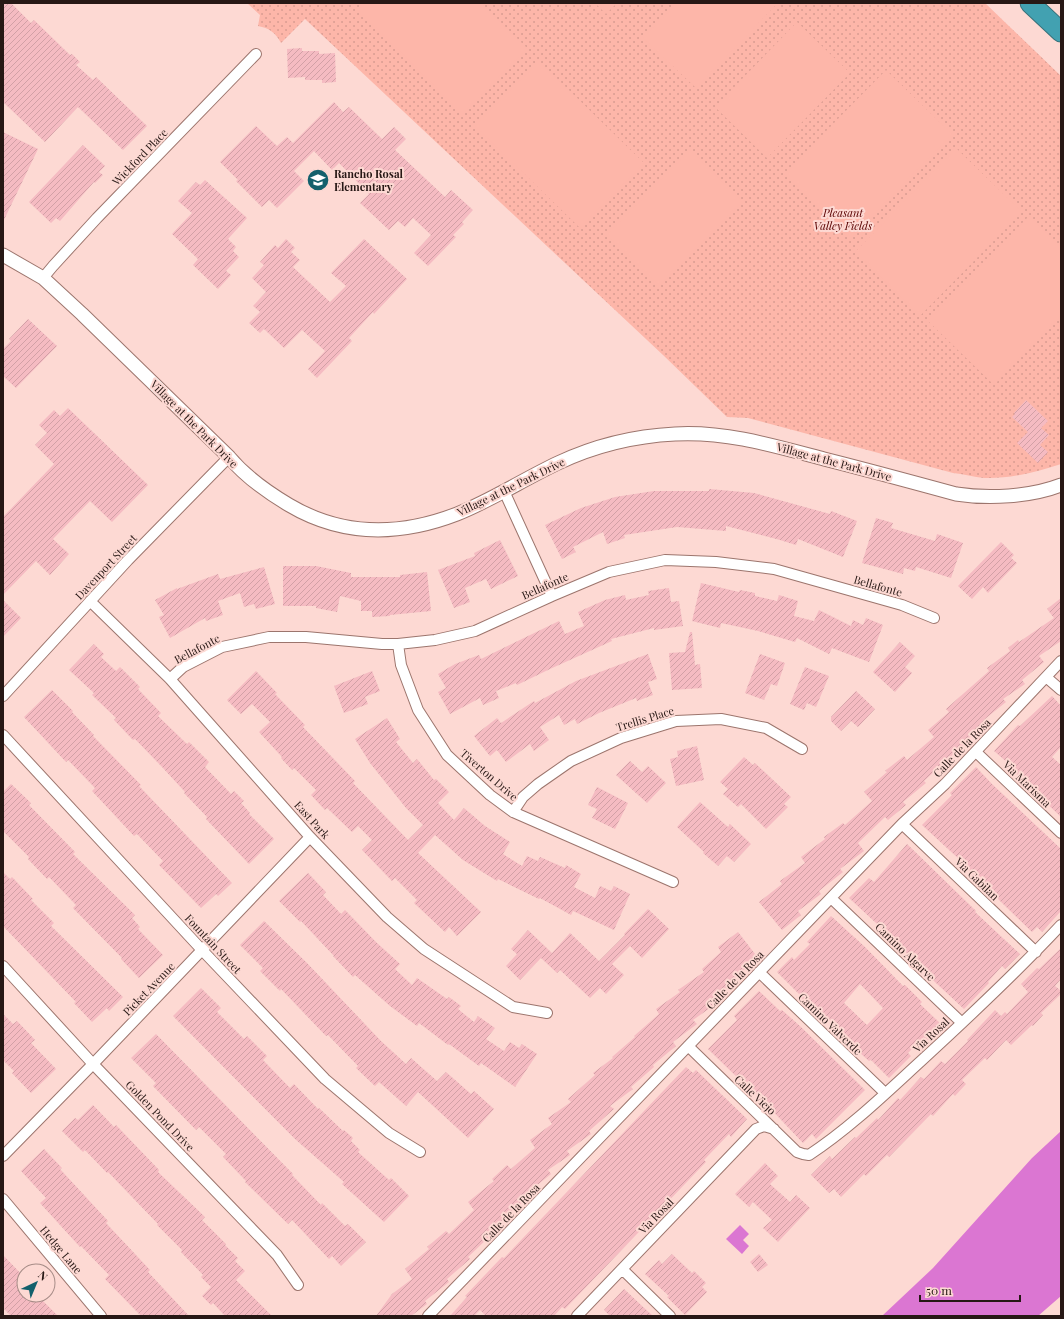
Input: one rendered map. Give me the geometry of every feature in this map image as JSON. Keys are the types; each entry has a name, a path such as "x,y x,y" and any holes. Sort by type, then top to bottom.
{"highway":[{"path":"1030,3 1061,32"}],"street":[{"name":"Wickford Place","path":"43,278 97,218 256,54"},
{"name":"Village at the Park Drive","path":"3,255 43,278 229,456 241,471 275,497 305,514 338,526 373,531 412,527 457,514 504,492 559,463 588,451 614,443 644,437 675,434 704,434 734,437 787,449 968,496 1004,497 1051,489 1061,485"},
{"name":"Davenport Street","path":"3,696 90,601 229,456"},
{"path":"504,492 552,596"},
{"name":"Bellafonte","path":"170,679 183,668 222,647 269,637 306,637 382,644 398,644 435,640 475,631 609,572 665,560 716,562 774,569 902,605 934,618"},
{"name":"East Park","path":"90,601 170,679 310,837 388,917 424,949 513,1007 547,1013"},
{"name":"Tiverton Drive","path":"398,644 401,665 418,710 447,755 490,795 513,812 673,882"},
{"name":"Calle de la Rosa","path":"428,1316 902,824 945,784 976,752 1061,661"},
{"path":"1046,676 1061,690"},
{"name":"Trellis Place","path":"513,812 524,797 538,784 571,761 621,738 676,721 721,719 766,728 802,749"},
{"name":"Fountain Street","path":"3,735 202,950 326,1079 389,1133 420,1152"},
{"name":"Via Marisma","path":"976,752 1061,833"},
{"name":"Via Gabilan","path":"902,824 1036,952"},
{"name":"Picket Avenue","path":"3,1156 310,837"},
{"name":"Camino Algarve","path":"831,898 962,1023"},
{"name":"Via Rosal","path":"810,1155 840,1132 885,1093 962,1023 1036,952 1061,925"},
{"name":"Golden Pond Drive","path":"3,966 93,1064 277,1255 298,1285"},
{"name":"Camino Valverde","path":"759,972 885,1093"},
{"name":"Calle Viejo","path":"688,1046 797,1152 810,1155"},
{"name":"Via Rosal","path":"576,1316 756,1128 764,1126 774,1129"},
{"name":"Hedge Lane","path":"3,1200 101,1316"},
{"path":"622,1269 670,1316"}],"green space":[{"name":"Pleasant Valley Fields","path":"247,3 985,3 1061,76 1061,464 1013,476 980,478 953,473 748,418 727,417 305,19 281,43 277,36 272,32 266,28 258,26 260,15"},
{"path":"367,3 481,3 527,48 463,114 359,11"},
{"path":"595,3 617,3 606,14"},
{"path":"677,3 778,3 696,88 643,38"},
{"path":"797,22 850,73 767,158 715,107"},
{"path":"539,61 644,163 580,228 475,126"},
{"path":"886,70 952,134 850,238 784,174"},
{"path":"956,148 1022,212 920,316 855,252"},
{"path":"690,150 742,201 660,286 607,235"},
{"path":"1029,216 1061,247 1061,315 994,385 928,321"}],"shaded area":[{"path":"1061,1131 1061,1296 1038,1316 882,1316 933,1268 1032,1158"},
{"path":"740,1225 749,1234 743,1240 749,1246 742,1254 726,1239"}],"building":[{"path":"3,3 11,3 31,23 34,20 70,55 72,54 80,62 76,65 93,80 96,77 147,126 123,150 78,107 45,142 3,102"},
{"path":"302,48 302,51 319,51 319,54 335,53 336,82 322,83 322,80 305,80 305,77 288,78 287,49"},
{"path":"334,102 343,112 349,107 382,139 394,127 406,139 395,150 445,197 451,190 473,210 462,222 464,224 453,235 456,237 428,266 414,253 431,235 413,218 405,227 398,221 389,230 360,203 369,194 339,163 332,170 314,151 294,171 304,181 277,208 269,200 262,207 236,181 238,180 220,162 256,126 277,146 287,137 293,143"},
{"path":"3,132 38,149 3,222"},
{"path":"83,145 105,166 99,172 103,175 95,183 94,182 60,221 56,218 51,223 29,202"},
{"path":"205,180 247,218 228,239 236,247 233,251 239,257 226,271 231,275 218,289 193,265 198,259 172,234 192,213 178,201 196,182 200,185"},
{"path":"286,239 295,248 291,252 300,260 293,267 330,302 346,286 331,273 364,239 407,279 349,338 352,341 317,378 308,369 325,351 302,330 284,348 264,329 260,333 249,323 260,312 253,306 266,292 252,278 264,265 260,262 275,245 278,248"},
{"path":"28,319 57,346 16,388 3,376 3,349 11,341 9,339"},
{"path":"1026,400 1048,421 1041,428 1049,435 1040,445 1048,452 1038,463 1017,443 1028,432 1012,417"},
{"path":"68,408 148,485 112,522 90,501 53,539 69,554 50,575 36,561 3,595 3,517 54,464 35,445 47,433 39,425 54,410 60,416"},
{"path":"709,489 754,493 830,514 831,511 857,521 843,557 798,539 796,545 726,526 726,531 677,527 624,535 625,538 607,544 603,532 573,547 576,552 562,559 545,525 581,508 615,497 654,491 709,491"},
{"path":"876,518 893,523 891,528 935,541 937,534 963,543 951,578 916,567 915,571 904,568 903,574 862,563"},
{"path":"500,540 518,576 491,589 486,579 465,588 470,602 454,608 438,570 475,556 474,553"},
{"path":"1001,542 1014,555 1011,558 1017,563 988,593 983,587 972,599 958,586"},
{"path":"283,566 316,566 351,573 351,577 400,577 400,575 427,572 431,611 372,617 372,611 361,611 361,601 340,596 337,612 316,608 316,606 283,606"},
{"path":"264,567 275,604 256,609 254,604 244,607 240,593 218,601 223,615 206,621 205,618 170,638 159,617 164,615 155,600 177,588 218,574 220,579"},
{"path":"701,583 739,592 740,590 755,593 755,596 777,601 779,595 798,601 794,616 814,621 819,610 851,626 853,620 863,625 866,618 883,625 869,662 832,648 829,654 797,638 795,642 758,631 721,623 720,628 692,621"},
{"path":"669,588 671,602 679,601 683,626 654,630 654,628 611,639 612,641 517,685 516,683 496,691 499,698 483,705 480,698 450,714 438,692 446,688 438,674 455,664 479,655 481,659 559,621 565,634 584,626 578,612 605,600 625,595 626,600 649,595 648,591"},
{"path":"1061,598 1061,641 1039,656 1044,662 1022,680 1025,684 1003,699 1006,702 985,719 987,721 966,741 967,742 924,781 926,783 903,802 906,805 888,820 885,817 858,843 864,851 840,869 843,872 819,891 821,894 798,911 801,915 782,930 759,902 782,884 780,881 805,863 801,857 843,823 845,825 872,801 864,792 887,772 885,771 904,756 907,760 934,737 928,730 949,712 946,709 989,671 987,668 1010,651 1008,648 1018,640 1019,642 1054,618 1047,609"},
{"path":"3,600 21,618 3,637"},
{"path":"690,632 692,632 695,665 700,664 702,688 672,690 669,653 685,652"},
{"path":"900,642 915,656 905,667 912,673 895,692 873,672"},
{"path":"94,644 104,654 101,657 116,671 120,667 140,687 138,689 161,713 158,716 187,744 189,742 209,762 205,767 231,794 234,791 244,801 241,803 250,813 249,814 274,839 249,864 206,819 207,817 163,768 114,720 116,718 92,695 94,693 69,670"},
{"path":"648,654 657,679 648,682 653,695 637,701 636,698 577,724 575,719 564,725 559,715 540,727 549,740 534,751 530,744 506,762 497,750 490,756 474,736 497,718 501,723 534,701 535,703 576,681"},
{"path":"760,654 785,663 777,686 771,684 764,700 745,693"},
{"path":"805,667 829,676 816,707 807,703 804,710 790,704"},
{"path":"256,671 277,693 275,694 305,725 303,727 355,781 353,783 408,840 423,825 406,808 370,763 355,739 387,718 400,739 396,742 413,763 417,759 434,780 436,779 449,792 438,803 454,820 464,808 485,826 510,842 503,854 522,866 527,856 538,861 540,857 565,868 566,865 581,874 574,887 595,898 600,886 611,891 614,886 630,894 614,930 573,911 571,915 540,898 539,899 498,879 497,881 463,860 435,835 418,853 481,912 457,936 449,927 445,932 414,903 417,900 395,878 392,881 362,850 372,840 358,826 352,832 327,808 325,810 311,795 316,790 294,768 292,770 259,732 270,722 252,704 241,714 227,700"},
{"path":"372,671 380,691 365,697 368,704 344,713 334,686"},
{"path":"52,690 73,711 72,712 94,735 93,736 141,785 139,786 232,883 218,896 216,894 201,908 159,865 163,861 137,834 134,836 92,791 95,788 68,760 66,762 24,717"},
{"path":"856,691 875,709 858,727 851,721 841,731 831,721 831,717"},
{"path":"1052,696 1061,706 1061,747 1052,757 1061,765 1061,817 1014,772 1016,770 994,751 1018,725 1020,726"},
{"path":"697,746 704,780 676,786 670,759 678,757 677,751"},
{"path":"744,757 753,765 755,763 791,797 784,804 788,807 766,829 741,804 738,807 723,794 728,789 720,782"},
{"path":"630,761 642,772 648,766 666,783 647,803 616,775"},
{"path":"976,767 1061,849 1061,911 1042,932 1037,927 1032,932 959,861 960,860 922,825 952,795 950,793"},
{"path":"11,784 31,803 29,805 75,852 73,854 135,915 132,918 140,927 138,929 163,955 139,978 121,959 122,958 73,908 76,905 49,877 47,879 28,859 29,857 3,831 3,792"},
{"path":"597,787 628,803 615,829 592,818 597,809 588,805"},
{"path":"700,802 728,827 730,824 751,844 734,862 727,856 718,866 677,827"},
{"path":"907,844 976,911 975,912 1020,954 1005,969 1002,966 988,982 989,983 964,1009 907,956 908,955 888,936 889,935 849,898 869,878 874,882"},
{"path":"3,872 10,879 12,877 33,899 31,900 54,923 51,926 123,997 109,1011 107,1008 92,1022 74,1003 76,1002 3,926"},
{"path":"308,873 326,892 323,895 341,914 345,910 400,964 395,969 412,985 417,978 447,999 449,997 461,1006 458,1009 474,1022 478,1016 495,1028 486,1039 504,1051 510,1042 519,1048 522,1044 537,1054 515,1087 481,1063 479,1066 419,1023 417,1026 390,1006 355,975 353,977 301,921 300,922 279,901"},
{"path":"648,909 669,929 642,958 630,946 612,964 624,975 606,994 600,988 590,998 560,970 557,973 541,958 520,980 506,966 517,954 511,949 528,930 552,953 570,933 599,961"},
{"path":"831,916 865,947 903,986 905,985 922,1002 920,1004 942,1025 928,1040 924,1037 908,1053 911,1056 889,1078 871,1060 869,1061 850,1044 852,1042 812,1004 811,1006 799,996 800,995 777,972 792,957 794,960 810,944 807,942","holes":["860,984 883,1008 867,1025 844,1003"]},
{"path":"264,921 307,963 381,1041 406,1064 411,1058 437,1081 446,1072 471,1094 474,1091 494,1109 468,1138 418,1092 406,1106 379,1082 375,1086 356,1068 358,1066 328,1035 326,1036 281,989 280,991 260,971 263,968 240,945"},
{"path":"738,932 759,959 735,977 738,980 715,1000 717,1003 693,1020 697,1024 673,1042 676,1046 653,1065 654,1067 631,1087 633,1089 610,1106 614,1109 589,1131 591,1134 567,1151 570,1155 548,1170 551,1174 530,1191 533,1194 509,1214 511,1216 487,1235 489,1237 468,1257 470,1259 447,1279 449,1282 425,1301 427,1304 411,1316 376,1316 392,1294 412,1279 405,1269 429,1249 427,1247 446,1231 449,1234 474,1210 468,1202 494,1181 492,1179 507,1165 511,1169 535,1148 530,1140 552,1124 548,1118 571,1102 568,1099 595,1075 593,1073 613,1058 612,1057 659,1014 656,1009 680,992 678,990 704,972 702,969 721,952 718,947"},
{"path":"1061,948 1061,979 1055,986 1061,991 1061,994 1041,1013 1043,1015 1033,1026 1032,1025 1011,1045 1006,1040 987,1060 985,1058 962,1080 966,1084 955,1096 953,1094 933,1116 931,1114 889,1157 887,1155 866,1176 864,1174 841,1197 834,1189 829,1193 811,1175 830,1156 832,1159 877,1118 878,1120 898,1098 900,1100 921,1077 924,1079 941,1061 945,1064 968,1041 967,1040 995,1010 1001,1016 1005,1012 1007,1014 1028,992 1021,984"},
{"path":"201,988 221,1008 217,1012 244,1039 247,1036 267,1056 263,1060 290,1088 294,1084 318,1109 319,1108 343,1131 344,1130 353,1138 351,1141 360,1150 358,1152 389,1180 391,1178 409,1196 384,1222 342,1184 344,1182 295,1139 173,1016"},
{"path":"759,991 780,1011 782,1010 801,1027 865,1090 816,1139 812,1134 803,1143 747,1084 746,1086 708,1049 737,1020 734,1016"},
{"path":"3,1014 13,1024 17,1021 35,1040 31,1043 56,1069 31,1093 12,1073 14,1071 3,1060"},
{"path":"156,1034 293,1174 292,1175 321,1205 322,1203 345,1226 348,1224 366,1242 341,1266 332,1256 329,1259 292,1220 288,1224 245,1182 246,1181 223,1157 226,1154 199,1127 196,1130 153,1086 156,1083 131,1058"},
{"path":"686,1067 693,1073 696,1070 747,1119 731,1137 729,1134 704,1160 706,1162 565,1309 562,1307 554,1316 486,1316 480,1310 474,1316 450,1316 467,1297 465,1296 502,1257 504,1258"},
{"path":"93,1105 114,1127 116,1125 159,1170 158,1172 205,1217 202,1220 238,1258 235,1261 245,1271 236,1280 272,1316 225,1316 213,1303 211,1305 202,1296 211,1287 201,1277 203,1275 181,1252 182,1250 108,1172 107,1173 85,1150 83,1152 62,1131 75,1118 78,1120"},
{"path":"44,1149 62,1168 60,1169 108,1221 106,1223 150,1270 148,1272 189,1316 141,1316 105,1279 109,1275 81,1246 80,1247 40,1203 46,1198 21,1171"},
{"path":"765,1163 778,1176 770,1184 790,1202 796,1195 810,1208 778,1242 763,1228 772,1220 753,1202 749,1207 735,1194"},
{"path":"672,1254 692,1273 694,1271 706,1283 702,1287 707,1292 685,1315 667,1297 669,1296 645,1274 659,1260 662,1264"},
{"path":"759,1254 768,1265 758,1272 750,1262"},
{"path":"3,1255 16,1269 16,1303 45,1303 58,1316 11,1316 3,1308"},
{"path":"624,1289 653,1316 610,1316 604,1310"}],"place":[{"name":"Rancho Rosal Elementary","path":"318,180"}]}
